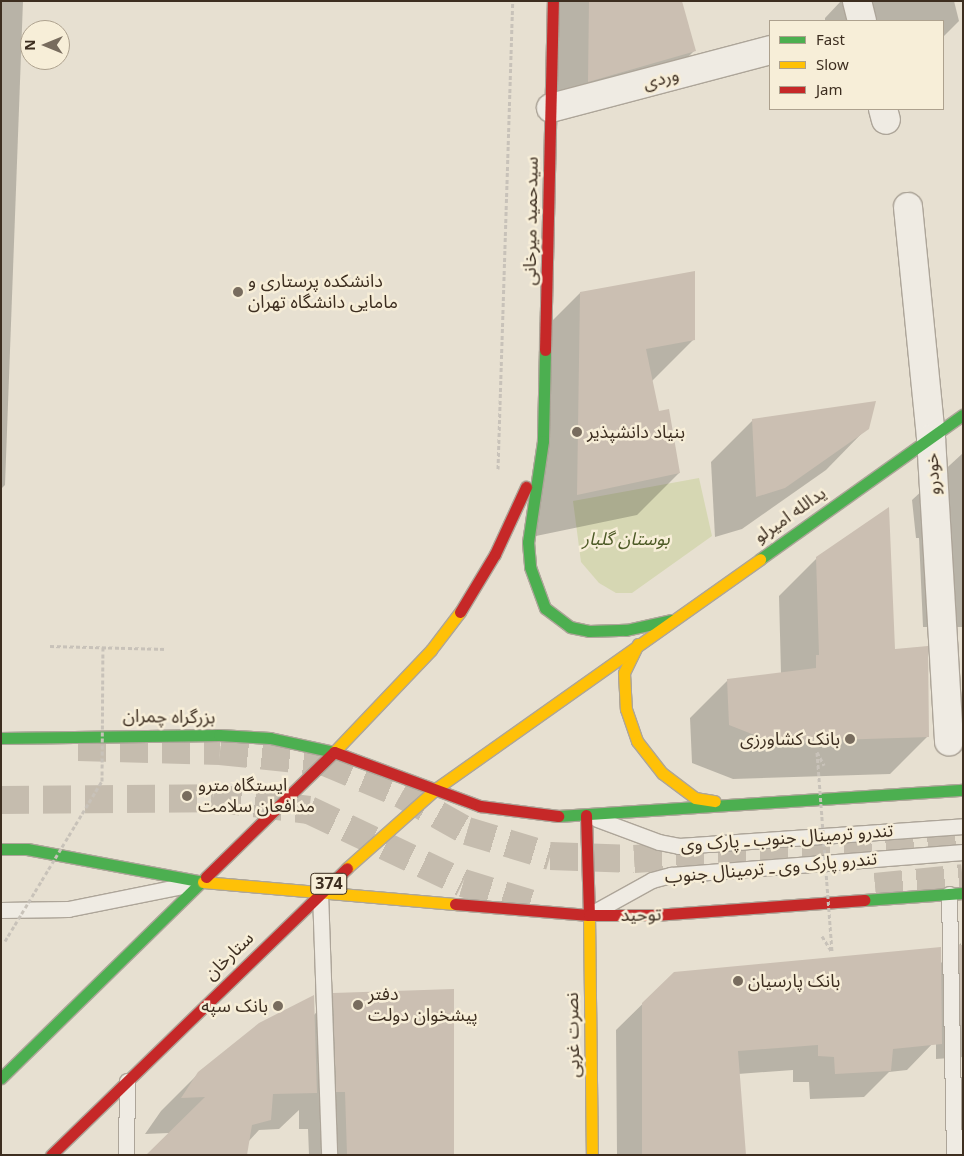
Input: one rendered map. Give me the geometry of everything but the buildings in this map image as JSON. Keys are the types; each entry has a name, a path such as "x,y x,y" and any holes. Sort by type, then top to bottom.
{"main road":[{"name":"سیدحمید میرخانی","path":"544,441 553,1"},
{"name":"یدالله امیرلو","path":"437,788 963,415"},
{"path":"544,441 528,542 530,568 545,608 570,627 589,631 626,630 672,620"},
{"path":"4,1069 203,882 334,752 431,650 463,608 508,530 544,441"},
{"path":"638,644 624,673 626,708 637,741 662,773 695,798 736,804"},
{"name":"بزرگراه چمران","path":"1,738 131,734 219,735 270,738 334,752"},
{"path":"334,752 437,788 480,806 508,812 586,815 963,790"},
{"name":"ستارخان","path":"51,1155 320,892 437,788"},
{"name":"نصرت غربی","path":"586,815 592,1155"},
{"path":"1,848 27,849 203,882"},
{"name":"توحید","path":"203,882 589,916 654,916 956,894"}],"street":[{"path":"857,1 862,20"},
{"name":"وردی","path":"551,108 769,50"},
{"name":"خودرو","path":"908,207 931,438 949,741"}],"lane":[{"name":"تندرو ترمینال جنوب ـ پارک وی","path":"586,815 659,842 679,846 963,826"},
{"name":"تندرو پارک وی ـ ترمینال جنوب","path":"589,916 652,880 671,875 963,852"},
{"path":"1,910 68,909 203,882"},
{"path":"320,892 329,1155"},
{"path":"954,1155 956,894"},
{"path":"126,1155 127,1080"}],"path":[{"path":"498,475 513,1"},
{"path":"50,646 167,649"},
{"path":"3,940 102,780 103,646"},
{"path":"817,752 832,952"}],"green space":[{"name":"بوستان گلبار","path":"699,478 712,536 632,593 616,593 599,583 581,562 573,501"}],"tunnel":[{"path":"78,747 220,751 325,762 401,794 467,831 550,856 634,859 963,838"},
{"path":"1,800 213,798 309,810 463,883 532,904"},
{"path":"875,887 963,878"}],"traffic: fast":[{"path":"545,350 543,441 528,542 530,567 545,608 570,627 589,631 626,630 672,620"},
{"path":"760,559 963,415"},
{"path":"1,738 219,735 270,738 334,752"},
{"path":"558,816 963,790"},
{"path":"1,849 27,849 203,882"},
{"path":"1,1078 206,877"},
{"path":"864,900 963,893"}],"traffic: slow":[{"path":"437,788 760,559"},
{"path":"334,752 431,650 460,612"},
{"path":"638,644 624,673 626,709 637,741 662,773 695,798 715,801"},
{"path":"347,868 437,788"},
{"path":"203,882 455,904"},
{"path":"589,915 592,1155"}],"traffic: jam":[{"path":"545,350 553,1"},
{"path":"460,612 495,554 526,487"},
{"path":"206,877 334,752 480,806 558,816"},
{"path":"586,815 589,915"},
{"path":"51,1155 347,868"},
{"path":"455,904 589,915 654,915 864,900"}],"place":[{"name":"دانشکده پرستاری و مامایی دانشگاه تهران","path":"238,292"},
{"name":"بنیاد دانشپذیر","path":"577,432"},
{"name":"بانک کشاورزی","path":"850,739"},
{"name":"ایستگاه مترو مدافعان سلامت","path":"187,796"},
{"name":"بانک پارسیان","path":"738,981"},
{"name":"دفتر پیشخوان دولت","path":"358,1005"},
{"name":"بانک سپه","path":"278,1006"}]}
